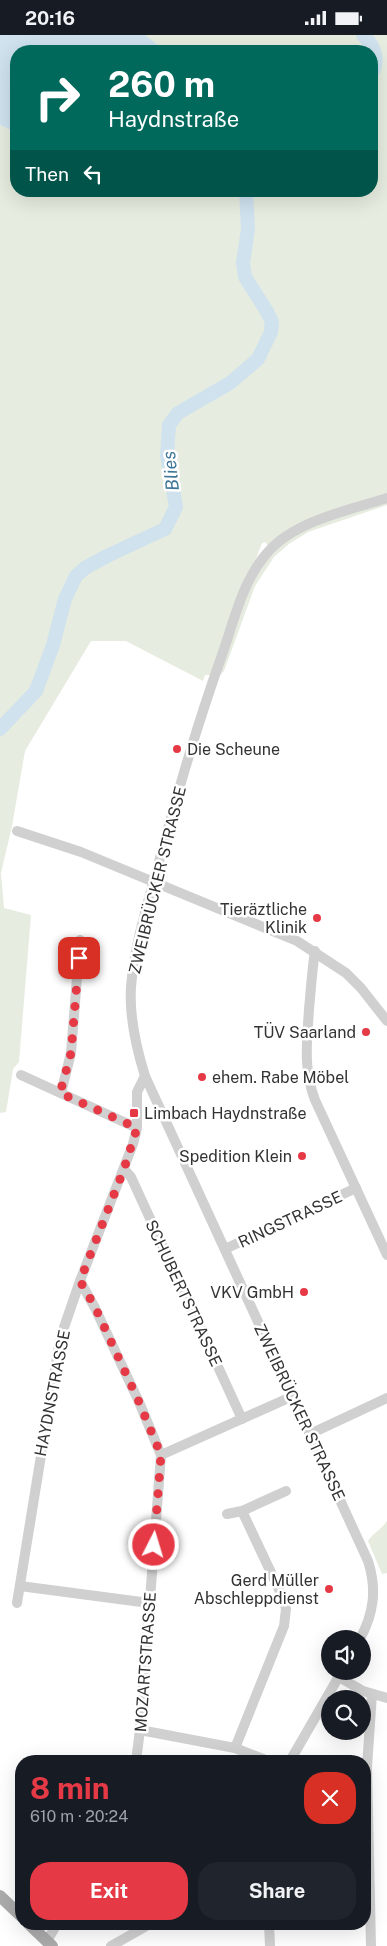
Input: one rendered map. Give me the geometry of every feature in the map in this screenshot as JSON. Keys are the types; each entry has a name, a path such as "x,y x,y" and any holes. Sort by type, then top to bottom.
{"main road":[{"path":"0,1896 15,1910"},
{"path":"36,1930 50,1943"}],"street":[{"name":"ZWEIBRÜCKER STRASSE","path":"364,1630 373,1606 373,1577 368,1561 145,1076 134,1037 131,988 139,939 186,763 252,574 267,552 298,529 387,498"},
{"path":"17,831 81,852 153,883 270,929 315,951 346,973 361,988 387,1021"},
{"path":"60,1093 71,1053 80,940"},
{"name":"RINGSTRASSE","path":"315,951 306,1045 308,1081 387,1255"},
{"path":"21,1075 137,1128"},
{"name":"HAYDNSTRASSE","path":"17,1603 55,1365 66,1321 124,1169 137,1128 137,1092 145,1076"},
{"name":"SCHUBERTSTRASSE","path":"124,1169 130,1177 242,1419"},
{"name":"RINGSTRASSE","path":"225,1249 356,1188"},
{"name":"MOZARTSTRASSE","path":"80,1281 95,1307 161,1455 137,1755"},
{"path":"161,1455 293,1396"},
{"path":"310,1434 387,1398"},
{"path":"227,1514 242,1511 286,1491"},
{"path":"235,1748 284,1626 286,1609 278,1586 242,1511"},
{"path":"20,1586 149,1603"},
{"path":"293,1755 337,1680"},
{"path":"347,1680 357,1688 372,1695 387,1698"},
{"path":"368,1755 372,1695"},
{"path":"140,1730 235,1748 253,1755"},
{"path":"50,1943 55,1930"},
{"path":"111,1946 139,1930"},
{"path":"269,1930 270,1946"},
{"path":"371,1930 371,1946"}],"shaded area":[{"path":"0,35 387,35 387,495 269,545 266,542 262,543 211,675 205,675 203,681 126,641 91,641 25,751 12,826 1,873 4,908 31,915 19,1062 13,1069 6,1112 0,1113"},
{"path":"387,502 387,505 308,532 289,544 274,557 255,586 224,671 219,676 243,606 259,571 269,556 280,545 304,530"},
{"path":"387,1521 387,1573 382,1574 368,1541"}],"water":[{"path":"0,35 145,35 158,45 10,45 10,129 0,125"}],"waterway":[{"name":"Blies","path":"363,35 371,45"},
{"name":"Blies","path":"0,729 36,691 53,645 65,599 76,576 85,568 109,555 165,529 176,507 167,455 169,425 178,413 230,383 258,359 271,332 272,322 245,277 243,263 248,229 246,197"}],"place":[{"name":"Die Scheune","path":"177,749"},
{"name":"Tieräztliche Klinik","path":"317,918"},
{"name":"TÜV Saarland","path":"366,1032"},
{"name":"ehem. Rabe Möbel","path":"202,1077"},
{"name":"Limbach Haydnstraße","path":"134,1113"},
{"name":"Spedition Klein","path":"302,1156"},
{"name":"VKV GmbH","path":"304,1292"},
{"name":"Gerd Müller Abschleppdienst","path":"329,1589"}],"route":[{"path":"79,958 71,1053 60,1093 137,1128 124,1169 80,1281 95,1307 161,1455 154,1545"}]}
